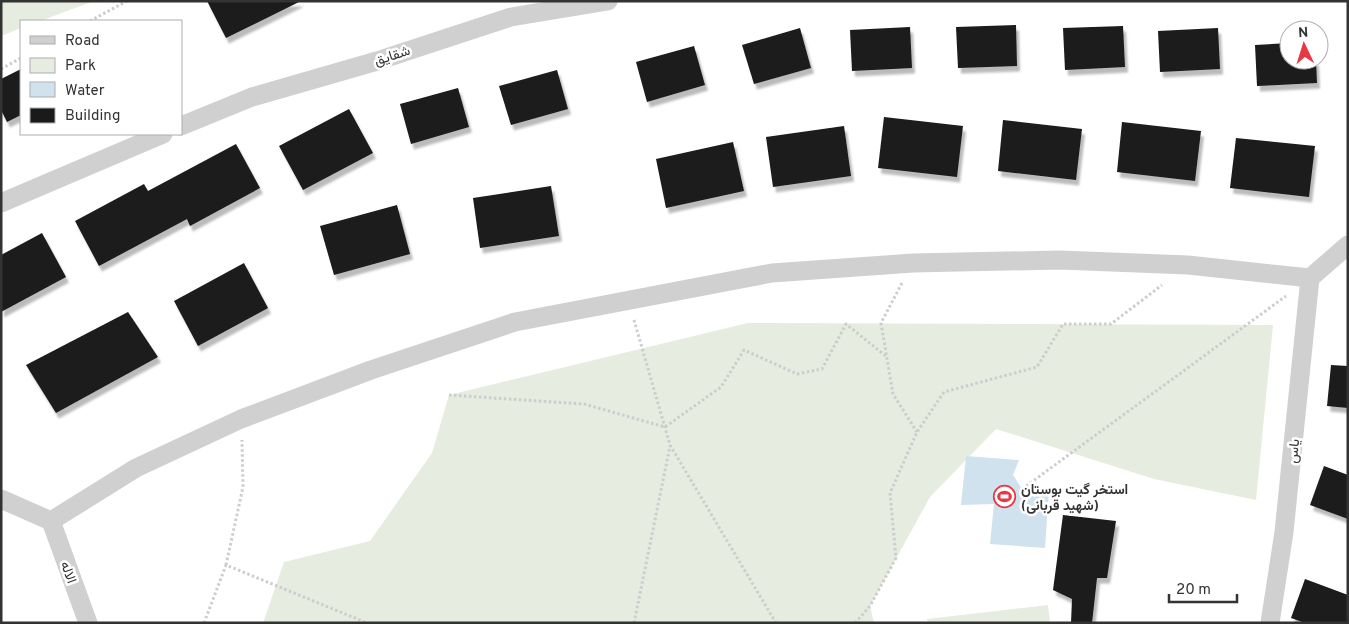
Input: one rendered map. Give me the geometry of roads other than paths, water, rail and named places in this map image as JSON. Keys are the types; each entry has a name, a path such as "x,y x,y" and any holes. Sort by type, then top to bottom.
{"street":[{"name":"شقایق","path":"182,126 252,97 511,17 608,1"},
{"path":"1,203 161,135"},
{"path":"1,499 51,521 136,468 241,419 371,370 515,322 629,302 772,273 913,263 1060,260 1188,265 1310,278 1348,245"},
{"name":"یاس","path":"1270,623 1285,523 1310,278"},
{"name":"الاله","path":"51,521 88,623"}],"water":[{"name":"استخر گیت بوستان (شهید قربانی)","path":"966,456 1019,460 1013,475 1022,489 1049,490 1045,548 990,544 994,504 961,505"}],"place":[{"name":"استخر گیت بوستان (شهید قربانی)","path":"1005,497"}]}
